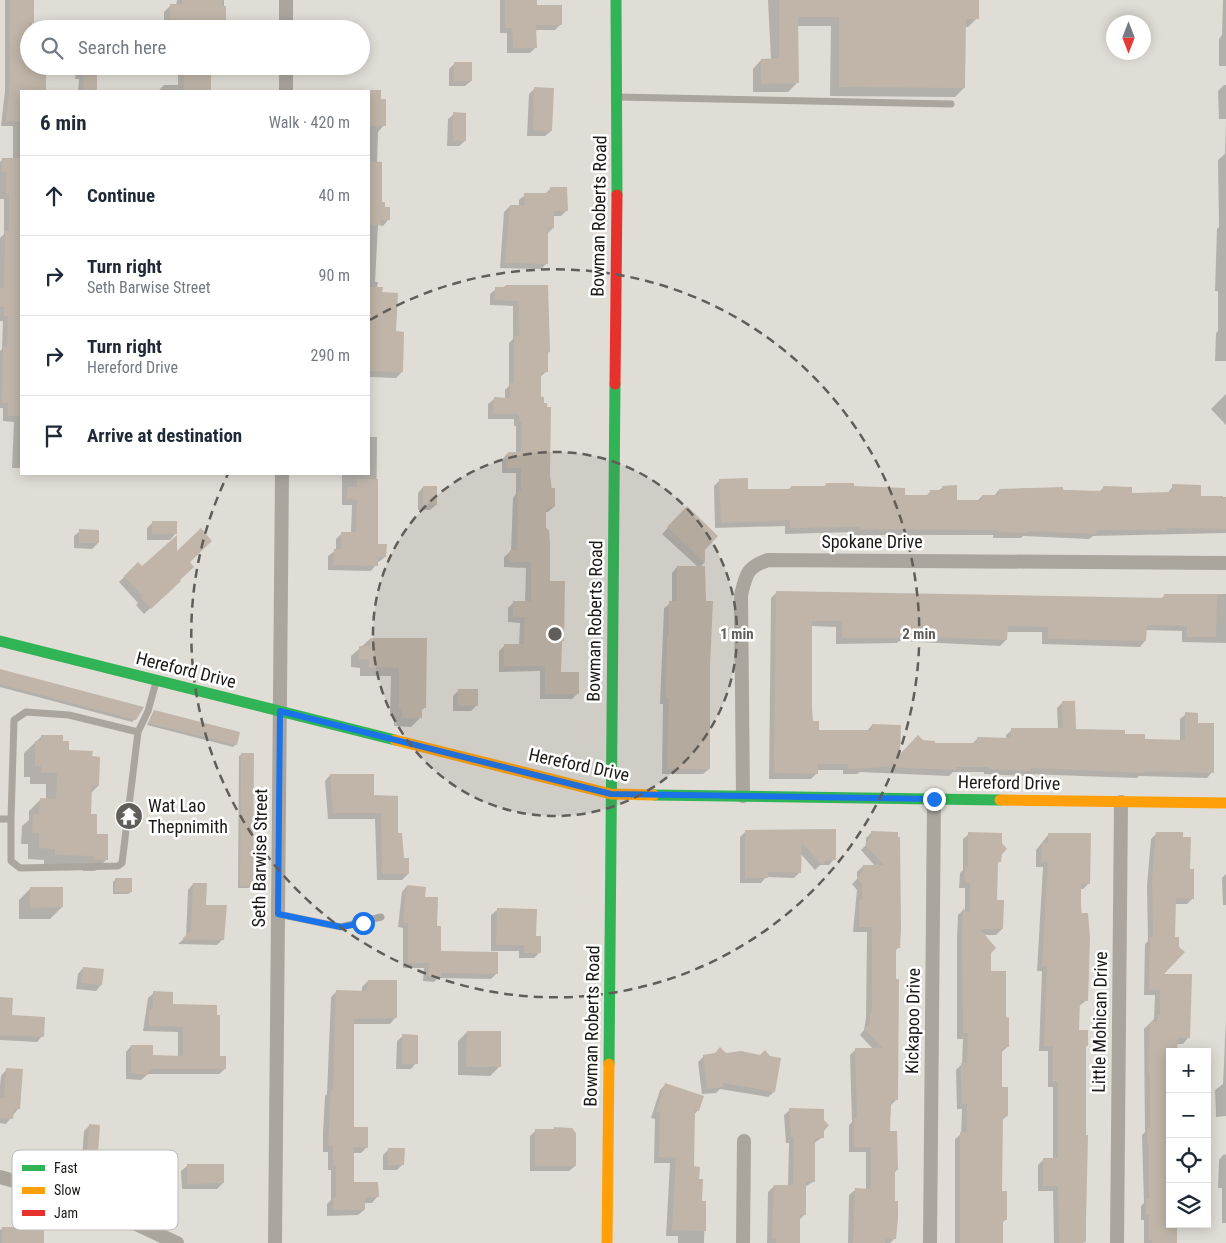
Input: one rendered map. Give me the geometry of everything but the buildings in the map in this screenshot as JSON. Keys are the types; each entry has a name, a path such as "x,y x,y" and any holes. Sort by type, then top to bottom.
{"street":[{"path":"286,0 286,20"},
{"name":"Bowman Roberts Road","path":"607,1243 618,97 616,0"},
{"path":"286,75 286,90"},
{"name":"Seth Barwise Street","path":"275,1243 282,475"},
{"name":"Spokane Drive","path":"743,796 741,595 745,576 755,564 768,560 1226,563"},
{"name":"Hereford Drive","path":"0,640 611,794 1226,803"},
{"name":"Kickapoo Drive","path":"930,1243 934,799"},
{"name":"Little Mohican Drive","path":"1117,1243 1121,802"},
{"path":"742,1243 744,1141"},
{"path":"149,1230 177,1243"}],"lane":[{"path":"618,97 951,104"},
{"path":"138,732 69,715 26,712 14,720 11,861 20,868 118,866 122,863 138,732 148,711 157,680"},
{"path":"0,819 11,819"},
{"path":"278,914 341,927 381,917"}],"traffic: fast":[{"path":"616,0 617,195"},
{"path":"609,1064 615,384"},
{"path":"0,641 395,740"},
{"path":"654,795 1000,800"}],"traffic: slow":[{"path":"395,740 611,794 654,795"},
{"path":"1000,800 1226,803"},
{"path":"607,1243 609,1064"}],"traffic: jam":[{"path":"615,384 617,195"}],"place":[{"name":"Wat Lao Thepnimith","path":"129,816"}],"route":[{"path":"363,923 341,927 278,914 280,711 611,794 934,799"}]}
